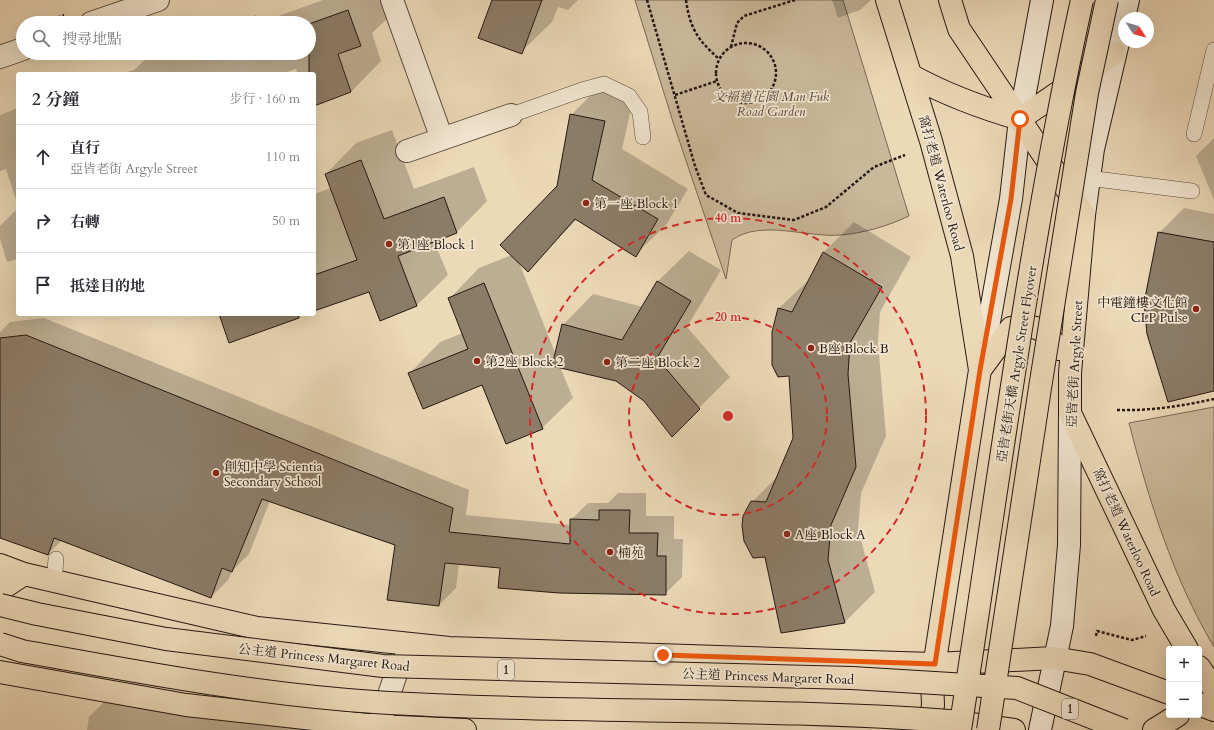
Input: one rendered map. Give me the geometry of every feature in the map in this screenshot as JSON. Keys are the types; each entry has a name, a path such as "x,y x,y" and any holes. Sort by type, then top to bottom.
{"main road":[{"path":"111,16 158,0"},
{"path":"392,0 442,139"},
{"name":"窩打老道 Waterloo Road","path":"887,0 912,76 962,256 980,370"},
{"path":"950,0 959,29 1084,215"},
{"path":"938,730 933,704 932,680 980,370 1011,199 1020,119 1042,0"},
{"name":"亞皆老街天橋 Argyle Street Flyover","path":"960,730 1034,250 1062,90 1082,0"},
{"path":"988,730 1040,388 1086,101 1107,0"},
{"name":"亞皆老街 Argyle Street","path":"1040,730 1054,658 1062,626 1069,546 1070,373 1088,178 1093,149 1128,0"},
{"path":"0,57 16,51"},
{"path":"1020,119 1115,53"},
{"path":"912,76 935,89 970,104 1020,119"},
{"path":"407,152 511,115"},
{"path":"980,370 1011,328 1031,326 1045,332 1050,338 1059,350 1070,373"},
{"name":"窩打老道 Waterloo Road","path":"1070,412 1164,610 1185,646"},
{"name":"公主道 Princess Margaret Road","path":"0,565 24,574 257,628 449,648 935,664 1054,658"},
{"path":"0,590 24,574"},
{"name":"公主道 Princess Margaret Road","path":"0,605 36,614 166,639 383,666 852,678 1017,688 1124,730"},
{"path":"0,644 22,651 169,678 267,692 371,702 479,708 902,718 948,721 1014,730"},
{"path":"377,728 396,674 406,656 416,644"},
{"path":"1054,658 1090,664 1166,692"},
{"path":"2,671 186,705 377,728 465,730"},
{"path":"1202,682 1206,704"},
{"path":"930,730 933,704"},
{"path":"1154,730 1173,718"}],"lane":[{"path":"1194,134 1214,50"},
{"path":"511,115 582,90 604,84 629,96 640,112 643,137"},
{"path":"1088,178 1192,191"},
{"path":"54,581 56,559"}],"path":[{"path":"647,0 695,166 706,195 738,213 794,220 826,206 874,167 912,152"},
{"path":"686,0 690,22 700,42 719,59"},
{"path":"731,47 737,23 744,16 794,0"},
{"path":"743,42 754,43 766,49 772,57 776,66 775,82 770,92 763,99 745,104 729,98 722,91 717,81 716,70 719,59 731,47 743,42"},
{"path":"675,95 717,81"},
{"path":"1117,410 1146,410 1191,404 1214,399"}],"green space":[{"name":"文福道花園 Man Fuk Road Garden","path":"635,0 843,0 909,216 876,228 858,233 841,235 770,230 744,234 732,240 726,279 673,122"},
{"path":"1214,407 1214,647 1199,621 1174,566 1154,510 1129,423"}],"building":[{"path":"492,0 542,0 522,54 478,38"},
{"path":"348,10 361,46 338,54 351,92 316,105 316,72 309,72 309,60 316,60 316,21"},
{"name":"第一座 Block 1","path":"570,114 605,121 592,180 658,219 636,257 575,219 528,272 500,245 557,186"},
{"name":"第1座 Block 1","path":"361,160 384,219 444,197 457,233 398,256 417,306 380,321 369,292 316,310 316,274 357,260 325,174"},
{"path":"1158,232 1214,242 1214,391 1168,402 1147,334 1144,303"},
{"path":"823,252 882,287 850,343 848,374 856,467 831,525 828,560 845,623 781,633 765,557 753,558 744,541 742,526 743,516 751,501 766,502 793,438 789,376 778,377 772,365 772,332 778,308 792,312"},
{"name":"第二座 Block 2","path":"657,281 691,301 657,358 700,409 672,437 644,401 616,381 552,366 562,324 622,340"},
{"name":"第2座 Block 2","path":"484,283 543,429 506,444 482,385 423,409 408,373 468,349 448,298"},
{"path":"220,316 299,316 299,318 229,343"},
{"name":"創知中學 Scientia Secondary School","path":"26,335 453,508 449,532 570,544 570,519 599,520 599,510 630,510 629,533 658,533 657,556 666,556 666,595 559,593 498,588 500,568 445,563 439,606 387,600 395,545 262,499 232,572 222,568 211,598 54,538 48,555 0,538 0,338"}],"place":[{"name":"第一座 Block 1","path":"586,203"},
{"name":"第1座 Block 1","path":"389,244"},
{"name":"中電鐘樓文化館 CLP Pulse","path":"1196,309"},
{"name":"B座 Block B","path":"811,348"},
{"name":"第2座 Block 2","path":"477,361"},
{"name":"第二座 Block 2","path":"607,362"},
{"name":"創知中學 Scientia Secondary School","path":"216,473"},
{"name":"A座 Block A","path":"787,534"},
{"name":"楠苑","path":"610,552"}],"route":[{"path":"663,655 935,664 980,370 1011,199 1020,119"}]}
